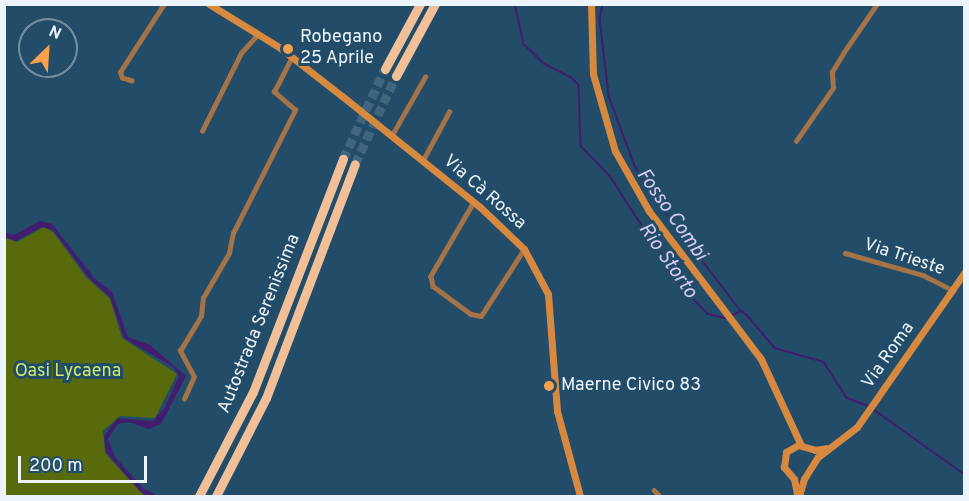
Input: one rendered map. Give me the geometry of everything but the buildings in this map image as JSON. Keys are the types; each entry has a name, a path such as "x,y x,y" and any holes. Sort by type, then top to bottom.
{"highway":[{"path":"385,69 420,4"},
{"path":"396,76 435,4"},
{"name":"Autostrada Serenissima","path":"200,496 253,392 343,159"},
{"name":"Autostrada Serenissima","path":"216,496 273,381 356,164"}],"main road":[{"name":"Via Cà Rossa","path":"208,4 292,57 474,202 524,249 548,294 556,411 580,496"},
{"path":"591,4 593,74 615,152 649,211 741,331 767,369 788,421 801,445"},
{"name":"Via Roma","path":"816,461 830,447 857,427 964,273"},
{"path":"788,421 788,449 783,463 792,475 798,496"},
{"path":"788,449 801,445 811,449 830,447"},
{"path":"798,496 806,476 816,461 811,449"},
{"path":"792,475 806,476"}],"street":[{"path":"121,4 130,4"},
{"path":"132,81 122,78 120,72 164,4"},
{"path":"796,141 833,88 832,72 843,52 877,4"},
{"path":"202,131 242,53 258,34"},
{"path":"184,399 194,377 180,351 201,316 203,298 229,253 233,233 295,110 274,92 292,57"},
{"path":"392,135 424,77"},
{"path":"423,160 449,112"},
{"path":"474,202 431,276 433,286 471,314 481,316 524,249"},
{"name":"Via Trieste","path":"845,253 923,275 953,290"},
{"path":"654,490 660,496"}],"green space":[{"name":"Oasi Lycaena","path":"44,227 53,232 86,277 110,299 122,338 177,374 155,418 120,416 103,431 105,453 144,496 5,496 5,238 17,242"}],"shaded area":[{"path":"40,221 52,224 95,279 112,292 128,337 150,345 186,376 161,424 149,429 129,422 118,424 108,439 115,457 144,489 158,496 147,496 139,490 106,452 104,436 118,418 153,421 165,407 179,376 173,367 124,338 110,297 89,278 53,230 42,227 16,241 5,237 5,232 14,235"}],"waterway":[{"name":"Rio Storto","path":"515,4 524,44 545,64 571,77 579,85 581,146 610,176 681,286 708,314 726,318"},
{"name":"Fosso Combi","path":"603,4 600,19 609,96 635,166 653,196 741,311"},
{"name":"Rio Storto","path":"731,316 741,311 746,314 775,348 824,362 847,398 869,406"},
{"name":"Rio Storto","path":"873,409 964,474"}],"tunnel":[{"path":"343,159 385,69"},
{"path":"355,164 396,76"}],"place":[{"name":"Robegano 25 Aprile","path":"288,49"},
{"name":"Maerne Civico 83","path":"549,386"}]}
